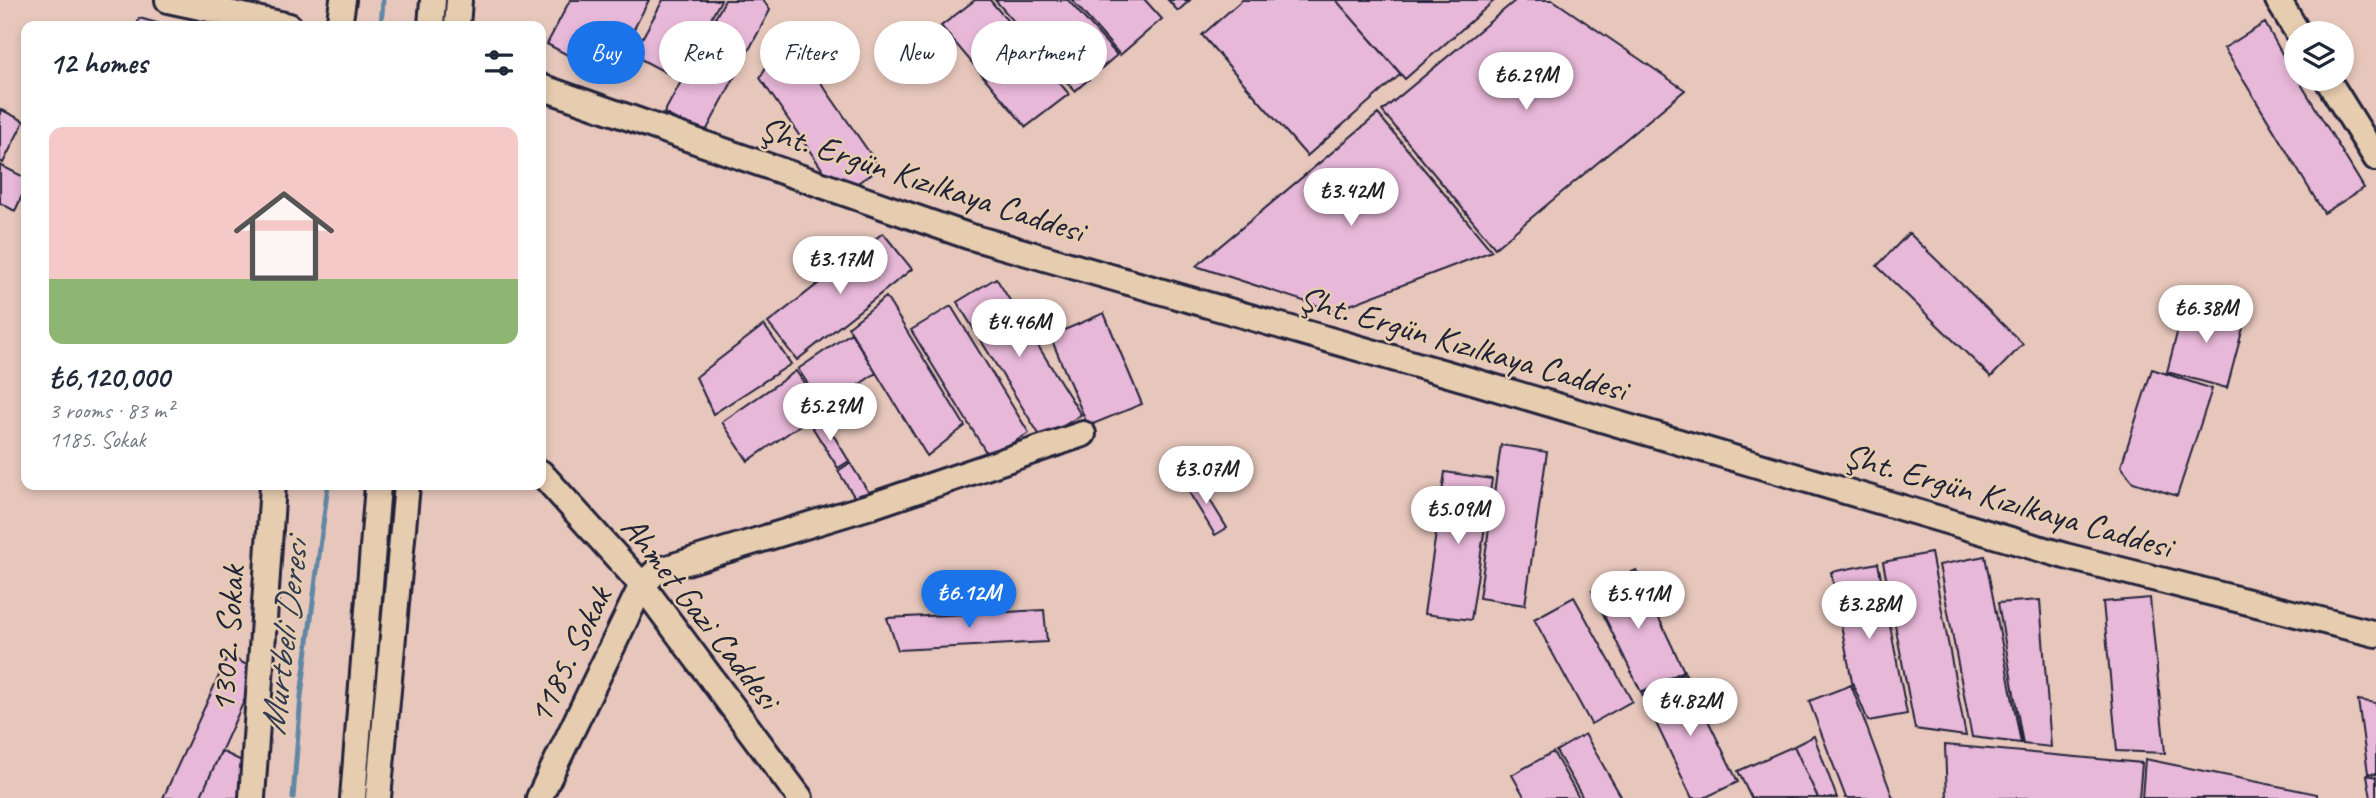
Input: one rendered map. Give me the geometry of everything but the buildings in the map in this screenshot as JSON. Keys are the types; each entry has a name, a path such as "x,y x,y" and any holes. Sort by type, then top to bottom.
{"street":[{"path":"168,0 266,21"},
{"path":"340,21 343,0"},
{"path":"432,21 433,0"},
{"path":"457,21 459,0"},
{"path":"2278,0 2291,21"},
{"name":"Şht. Ergün Kızılkaya Caddesi","path":"546,89 968,236 1476,382 2064,556 2376,634"},
{"path":"2334,91 2376,158"},
{"name":"1185. Sokak","path":"539,798 642,585 657,571 871,506 1083,434"},
{"name":"Ahmet Gazi Caddesi","path":"546,479 642,585 800,798"},
{"name":"1302. Sokak","path":"251,798 273,490"},
{"path":"354,798 378,490"},
{"path":"378,798 407,490"}],"waterway":[{"name":"Murtbeli Deresi","path":"381,21 383,0"},
{"name":"Murtbeli Deresi","path":"293,798 301,696 327,490"}]}
